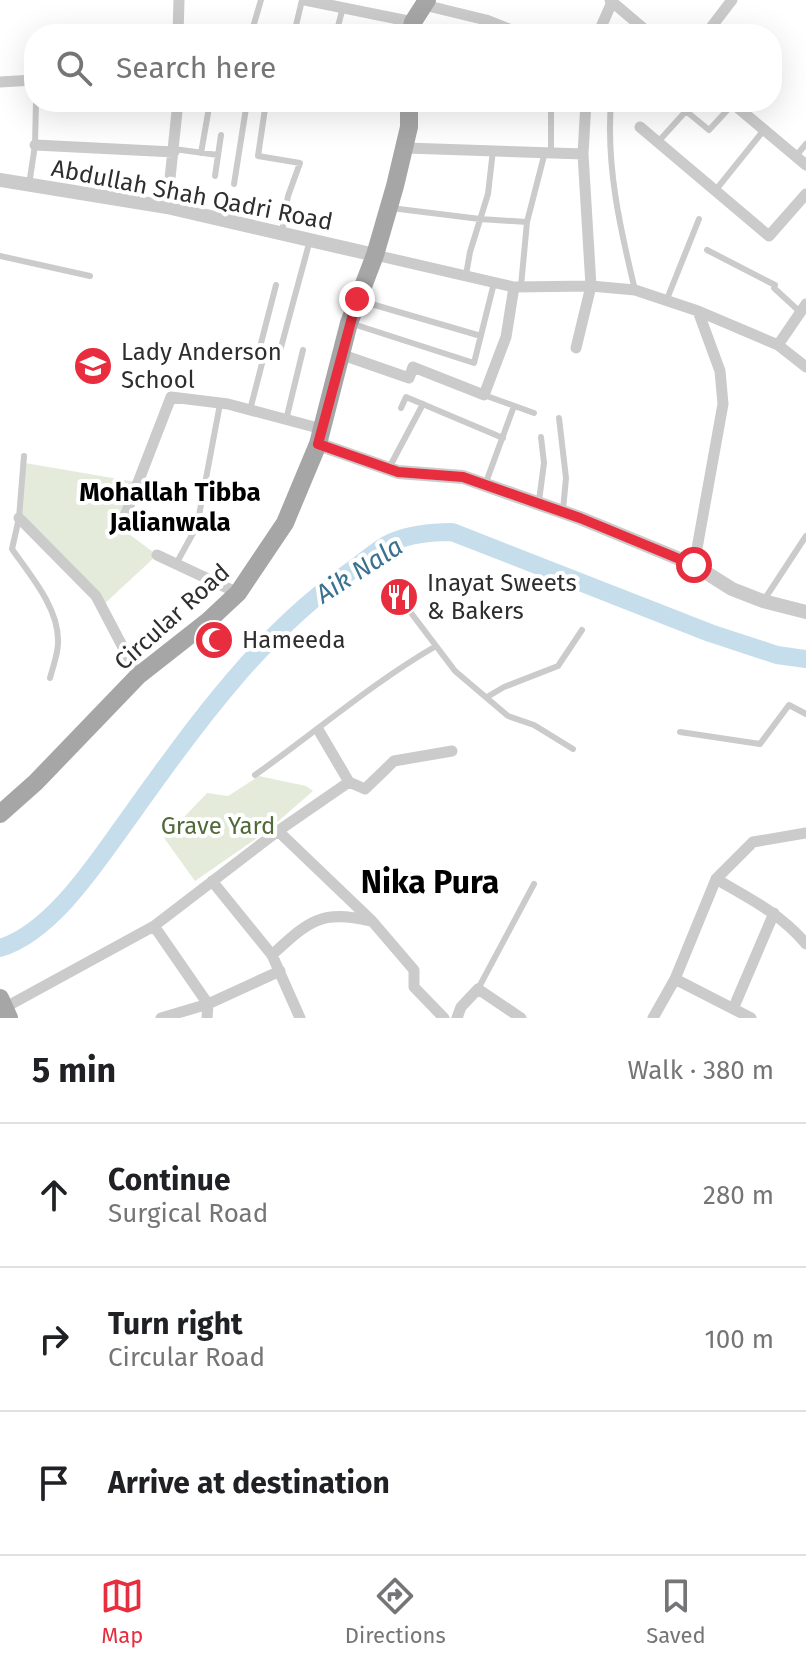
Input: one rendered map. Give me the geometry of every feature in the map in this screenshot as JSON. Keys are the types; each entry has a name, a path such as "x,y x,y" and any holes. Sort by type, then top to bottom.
{"main road":[{"path":"414,24 425,3"},
{"name":"Circular Road","path":"1,811 36,782 138,676 238,593 285,523 320,436 349,323 375,255 406,148 409,112"}],"street":[{"path":"178,24 179,0"},
{"path":"304,0 343,7 399,24"},
{"path":"714,24 732,0"},
{"path":"602,24 611,1 638,24"},
{"path":"425,3 496,24"},
{"path":"0,82 24,81"},
{"path":"167,207 177,112"},
{"path":"576,348 591,286 583,154 585,112"},
{"path":"743,112 806,165"},
{"path":"640,127 769,236 806,194"},
{"path":"35,145 174,151"},
{"path":"406,148 583,154"},
{"name":"Abdullah Shah Qadri Road","path":"0,180 167,207 375,255"},
{"path":"375,255 466,278 518,287 591,286 635,290 667,299 778,345 806,367"},
{"path":"340,354 409,378 413,367 484,395 506,337 518,287"},
{"path":"778,345 803,308"},
{"path":"694,565 723,404 720,371 698,311"},
{"path":"120,529 171,397 220,404 286,420 398,472 463,477 563,512 694,565 732,589 806,612"},
{"path":"19,518 96,596 138,676"},
{"path":"157,555 238,593"},
{"path":"319,731 349,782 365,789 394,761 452,751"},
{"path":"4,1008 154,926 278,831 349,782"},
{"path":"278,831 372,921 414,970 414,987 444,1018"},
{"path":"653,1018 675,979 716,879 753,842 806,833"},
{"path":"716,879 774,913 792,927 806,944"},
{"path":"212,881 272,955 300,1018"},
{"path":"733,1009 774,913"},
{"path":"272,955 296,933 328,915 372,921"},
{"path":"154,926 208,1004 207,1018"},
{"path":"161,1018 208,1004 280,971"},
{"path":"675,979 751,1018"},
{"path":"457,1018 461,1007 478,989 521,1018"}],"lane":[{"path":"254,24 261,0"},
{"path":"297,24 304,0"},
{"path":"339,24 343,7"},
{"path":"29,185 36,112"},
{"path":"201,153 208,112"},
{"path":"234,184 245,112"},
{"path":"265,112 258,156 300,163 288,196 282,234"},
{"path":"518,287 527,222 548,152 550,112"},
{"path":"610,112 609,132 617,216 635,290"},
{"path":"658,142 685,112"},
{"path":"687,112 709,130 724,112"},
{"path":"715,191 764,130"},
{"path":"215,176 221,135"},
{"path":"796,156 806,144"},
{"path":"466,278 488,194 493,150"},
{"path":"174,151 218,155"},
{"path":"388,208 527,222"},
{"path":"667,299 699,219"},
{"path":"280,351 310,240"},
{"path":"707,250 775,285 774,288 803,308"},
{"path":"0,256 90,276"},
{"path":"349,323 474,363 494,283"},
{"path":"250,410 266,348 260,347 276,285"},
{"path":"357,299 481,336"},
{"path":"286,420 303,350"},
{"path":"484,395 534,413"},
{"path":"401,408 406,397 503,438"},
{"path":"176,564 197,526 220,404"},
{"path":"389,469 423,404"},
{"path":"485,485 514,406"},
{"path":"559,418 566,478 563,512"},
{"path":"539,504 544,463 541,437"},
{"path":"24,456 19,518 12,549 55,619 59,641 50,678"},
{"path":"763,601 806,536"},
{"path":"399,597 455,671 508,716 534,725 573,749"},
{"path":"487,697 558,666 582,630"},
{"path":"255,775 319,731 362,695 436,646"},
{"path":"680,732 760,744 789,705 806,714"},
{"path":"478,989 534,884"}],"green space":[{"path":"25,463 136,482 121,528 157,555 101,607 19,518"},
{"name":"Grave Yard","path":"259,776 306,786 313,791 267,831 195,881 164,838 207,793 228,796"}],"waterway":[{"name":"Aik Nala","path":"0,948 36,929 69,897 199,722 285,624 377,551 399,539 452,532 710,633 777,655 806,659"}],"place":[{"name":"Lady Anderson School","path":"93,366"},
{"name":"Inayat Sweets & Bakers","path":"399,597"},
{"name":"Hameeda","path":"214,640"}],"district":[{"name":"Mohallah Tibba Jalianwala","path":"170,507"},
{"name":"Nika Pura","path":"430,882"}],"route":[{"path":"357,299 318,444 398,472 463,477 580,518 694,565"}]}
